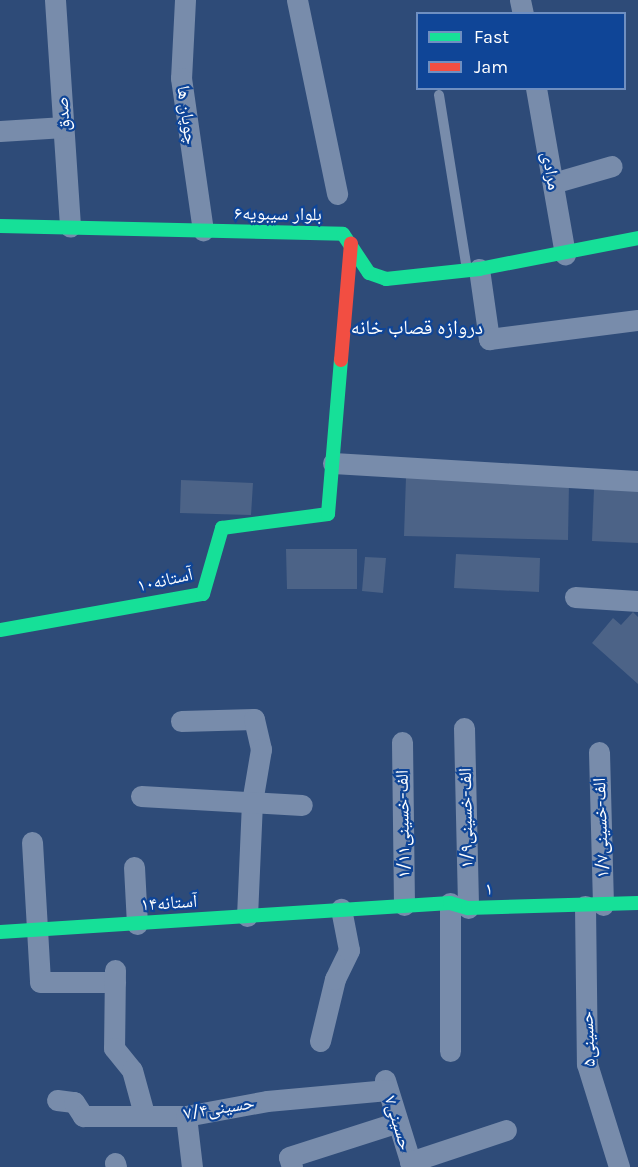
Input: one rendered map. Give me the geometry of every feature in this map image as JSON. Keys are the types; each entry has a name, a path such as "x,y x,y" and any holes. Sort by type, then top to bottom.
{"street":[{"name":"صدق","path":"55,0 70,227"},
{"name":"چوپان ها","path":"185,0 181,78 203,230"},
{"path":"297,0 336,194"},
{"name":"مرادی","path":"536,90 565,254"},
{"path":"0,130 64,127"},
{"path":"553,183 612,166"},
{"name":"۶بلوار سیبویه","path":"0,226 318,232 344,234 351,243"},
{"path":"351,243 369,273 386,279 473,270 565,254 638,238"},
{"path":"351,243 333,463 638,481"},
{"path":"473,270 489,339 638,320"},
{"name":"آستانه۱۰","path":"0,630 203,594 222,528 328,514 333,463"},
{"path":"575,597 638,601"},
{"path":"181,721 254,719 261,749 252,802 247,916"},
{"name":"الف-خسینی۱/۹","path":"450,1051 459,905 464,728"},
{"name":"الف-خسینی۱/۱۱","path":"402,742 404,905"},
{"name":"الف-خسینی۱/۷","path":"594,905 599,752"},
{"path":"141,796 302,804"},
{"path":"32,842 33,930 40,982 115,976 114,1048 132,1070 144,1114"},
{"path":"134,867 137,924"},
{"name":"۱","path":"341,909 404,905 638,903"},
{"name":"حسینی۵","path":"594,905 586,1064 619,1167"},
{"path":"320,1041 335,979 350,950 341,909"},
{"name":"آستانه۱۴","path":"0,932 341,909"},
{"name":"حسینی۷/۴","path":"57,1100 74,1102 83,1116 144,1114 186,1116 267,1101 386,1085"},
{"name":"حسینی۷","path":"386,1085 411,1164"},
{"path":"186,1116 192,1167"},
{"path":"290,1162 398,1122"},
{"path":"411,1164 506,1130"}],"lane":[{"path":"439,95 473,270"}],"building":[{"path":"406,477 569,482 568,540 404,536"},
{"path":"181,480 253,483 251,515 180,513"},
{"path":"594,489 638,491 638,543 592,541"},
{"path":"286,549 357,549 357,589 287,589"},
{"path":"456,554 540,558 539,592 454,588"},
{"path":"365,557 386,558 383,593 362,591"},
{"path":"633,612 638,617 638,684 592,643 613,618 621,625"}],"traffic: fast":[{"path":"0,226 343,234 369,273 386,279 479,269 638,238"},
{"path":"0,630 203,594 222,528 328,514 341,360"},
{"path":"0,932 450,903 468,908 638,903"}],"traffic: jam":[{"path":"341,360 351,243"}],"district":[{"name":"دروازه قصاب خانه","path":"417,327"}]}
